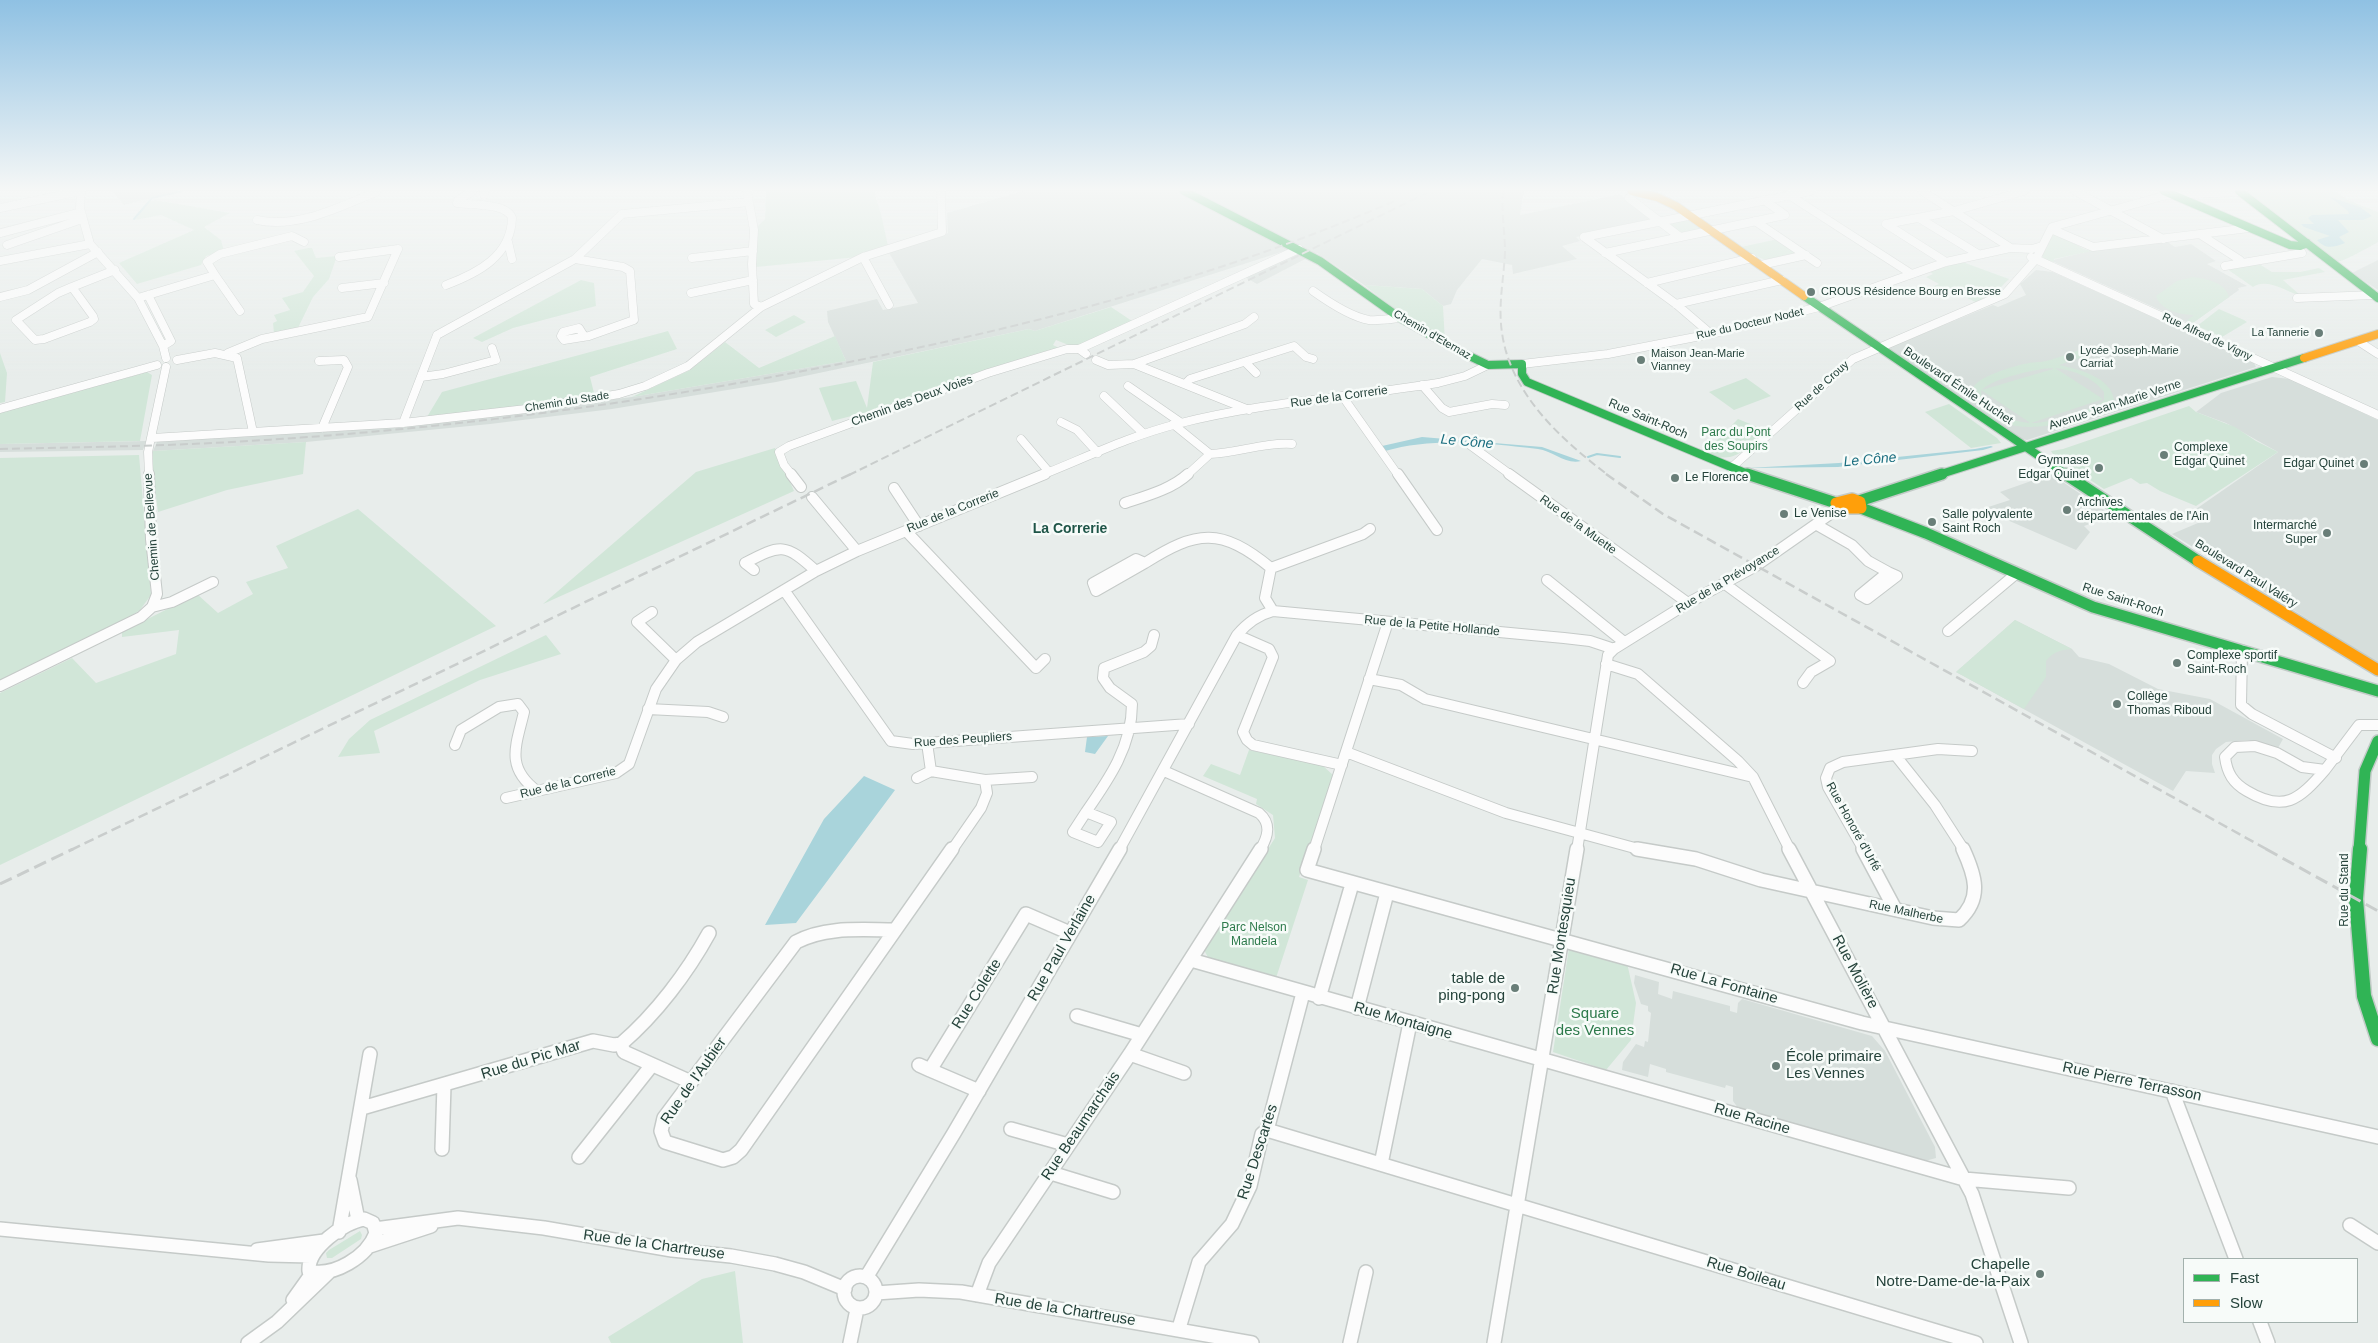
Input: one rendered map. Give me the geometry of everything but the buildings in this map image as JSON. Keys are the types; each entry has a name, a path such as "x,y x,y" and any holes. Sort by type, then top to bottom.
{"street":[{"path":"0,261 39,254"},
{"path":"0,298 28,290 95,254"},
{"name":"Chemin de Bellevue","path":"100,254 138,298 163,346 163,363 152,438 148,452 151,539 157,594 152,607"},
{"path":"221,254 207,262 240,311"},
{"path":"339,257 364,254"},
{"path":"0,409 163,363 200,354 228,353 245,344 264,339 368,317 372,312 396,254"},
{"path":"446,285 467,277 482,268 498,254"},
{"path":"511,254 512,260"},
{"path":"403,423 437,334 576,259 581,254"},
{"path":"692,258 729,254"},
{"path":"752,254 754,304 761,307"},
{"name":"Chemin du Stade","path":"152,438 403,423 535,408 619,394 645,386 688,366 761,307 874,254"},
{"name":"Chemin des Deux Voies","path":"801,487 784,466 779,452 789,446 988,373 1067,349 1082,351 1289,254"},
{"name":"Chemin d'Eternaz","path":"1307,254 1400,318 1434,339 1488,365 1503,366"},
{"path":"1606,254 1676,304 1711,334"},
{"name":"Boulevard Émile Huchet","path":"1745,254 1876,348 2024,448"},
{"path":"1803,254 1817,263"},
{"path":"1880,254 1910,273"},
{"path":"1933,254 1946,262"},
{"name":"Rue du Docteur Nodet","path":"1503,366 1522,369 1711,334 1819,307 1884,285 1910,273 1978,254"},
{"name":"Rue Alfred de Vigny","path":"2023,254 2378,415"},
{"name":"Rue de Crouy","path":"1731,468 1850,361 1876,348 2005,294 2036,259 2038,254"},
{"path":"2230,254 2240,260"},
{"path":"2225,266 2279,254"},
{"path":"2313,254 2376,296"},
{"path":"2315,254 2334,264 2345,274"},
{"path":"1762,265 1806,256"},
{"path":"863,257 889,305"},
{"path":"1647,283 1752,258"},
{"path":"576,259 623,267 630,272 634,320 584,336"},
{"path":"2029,267 2064,272"},
{"path":"72,287 93,316 94,319 90,322 44,339 35,340 16,320 58,293 72,287 115,270"},
{"path":"138,298 215,275"},
{"path":"691,293 753,280"},
{"path":"1676,304 1782,280"},
{"path":"342,288 384,283"},
{"path":"1313,291 1325,300 1363,318 1370,320 1400,318"},
{"path":"148,294 171,341 163,346"},
{"path":"2296,298 2376,296"},
{"path":"1096,360 1108,365 1134,364 1245,324 1254,317"},
{"name":"Avenue Jean-Marie Verne","path":"1860,504 2024,448 2378,334"},
{"path":"2358,341 2378,354"},
{"path":"1184,384 1190,379 1294,346 1306,357 1314,359"},
{"path":"421,377 443,374 496,360 492,348"},
{"path":"228,353 237,358 253,432"},
{"path":"319,361 344,360 348,367 322,428"},
{"path":"1245,362 1256,373"},
{"path":"1134,364 1250,410"},
{"name":"Rue de la Correrie","path":"506,798 616,773 629,764 656,689 676,660 697,642 816,571 857,551 1144,434 1176,424 1250,410 1422,385 1469,375 1488,365"},
{"name":"Rue Saint-Roch","path":"1522,369 1527,382 1553,394 1731,468 1838,505"},
{"path":"1422,385 1442,408 1449,412 1492,404 1504,405"},
{"path":"1128,386 1132,387 1210,454 1228,454 1279,442 1292,444"},
{"path":"1104,396 1144,434"},
{"path":"1343,397 1436,530"},
{"path":"1060,422 1069,423 1074,427 1098,453"},
{"path":"1021,439 1049,472"},
{"name":"Rue de la Muette","path":"1470,445 1581,528 1688,603"},
{"name":"Boulevard Paul Valéry","path":"2024,448 2326,641 2378,678"},
{"path":"1125,503 1149,495 1183,479 1210,454"},
{"path":"894,488 919,526"},
{"path":"812,497 825,510 857,551"},
{"path":"1838,505 1852,499 1860,504"},
{"name":"Rue Saint-Roch","path":"1860,504 2093,607 2378,691"},
{"name":"Rue de la Prévoyance","path":"1614,648 1688,603 1725,584 1817,525 1838,505"},
{"path":"1817,525 1852,545 1868,561 1888,572"},
{"path":"1271,568 1363,534 1370,529"},
{"path":"906,531 1036,668 1044,659"},
{"path":"1145,563 1136,559 1093,583 1096,591 1145,563 1181,542 1199,537 1220,539 1254,553 1271,568"},
{"path":"754,570 745,563 771,550 785,547 793,551 816,571"},
{"path":"1271,568 1265,598 1273,610"},
{"path":"1948,632 2017,573"},
{"path":"1547,580 1624,642"},
{"path":"0,686 141,617 152,607 172,602 213,582"},
{"path":"1725,584 1830,661 1811,672 1803,683"},
{"name":"Rue des Peupliers","path":"784,590 891,741 913,744 1189,724"},
{"name":"Rue de la Petite Hollande","path":"1252,619 1260,613 1273,610 1564,638 1592,642 1614,648"},
{"path":"652,612 637,622 676,660"},
{"name":"Rue Paul Verlaine","path":"867,1276 979,1091 1164,771 1238,635 1252,619"},
{"path":"1238,635 1269,649 1273,657 1243,732 1247,740 1253,745 1342,765 1388,622"},
{"path":"1086,812 1126,747 1132,728 1132,704 1103,678 1104,668 1144,652 1151,646 1154,635"},
{"name":"Boulevard Paul Valéry","path":"2326,641 2378,670"},
{"name":"Rue Montesquieu","path":"1494,1343 1540,1060 1562,940 1606,664 1608,655 1614,648"},
{"path":"2242,650 2241,705 2252,714 2336,758"},
{"name":"Rue Molière","path":"1606,664 1638,674 1738,761 1753,777 1811,891 1964,1179 1972,1196 2021,1343"},
{"path":"1369,679 1401,685 1425,699 1753,777"},
{"name":"Rue Saint-Roch","path":"2358,684 2378,685"},
{"path":"455,745 461,730 498,707 518,704 524,712 515,756 516,771 524,783 537,791"},
{"path":"648,710 708,712 723,717"},
{"path":"2326,770 2302,767 2276,753 2255,746 2235,747 2225,757 2226,771 2239,786 2264,801 2278,803 2289,800 2309,786 2326,770 2359,725 2378,725"},
{"name":"Rue du Stand","path":"2378,742 2365,771 2356,899 2364,996 2378,1039"},
{"path":"927,743 931,770"},
{"name":"Rue Honoré d'Urfé","path":"1895,909 1885,886 1828,787 1826,778 1830,768 1843,762 1938,749 1972,751"},
{"name":"Rue Malherbe","path":"1346,752 1506,813 1578,834 1649,852 1670,854 1730,869 1742,875 1936,920 1958,920 1972,904 1974,894 1974,881 1969,864 1955,833 1934,801 1896,756"},
{"name":"Rue La Fontaine","path":"1342,765 1307,870 1352,884 1885,1028"},
{"path":"917,778 931,770 984,780 1032,777"},
{"name":"Rue Beaumarchais","path":"977,1295 989,1263 1130,1054 1265,842 1269,828 1267,819 1164,771"},
{"name":"Rue de l'Aubier","path":"894,930 817,933 804,936 796,942 664,1118 660,1127 661,1136 665,1142 723,1160 733,1157 741,1150 981,808 987,793 984,780"},
{"path":"1319,998 1352,884"},
{"path":"1357,1008 1387,893"},
{"name":"Rue Colette","path":"979,1091 924,1068 1026,914 1070,933"},
{"path":"691,1082 624,1052 621,1044 635,1031 694,957 708,933"},
{"name":"Rue Montaigne","path":"1191,960 1540,1060"},
{"name":"Rue Descartes","path":"1179,1328 1200,1262 1232,1224 1250,1186 1262,1134 1267,1130 1304,993"},
{"path":"1077,1016 1142,1035"},
{"path":"1381,1164 1410,1023"},
{"name":"Rue Pierre Terrasson","path":"1885,1028 2378,1137"},
{"name":"Rue du Pic Mar","path":"362,1108 593,1041 614,1045 621,1044"},
{"path":"339,1232 370,1054"},
{"path":"1130,1054 1184,1073"},
{"name":"Rue Racine","path":"1540,1060 1964,1179 2069,1188"},
{"path":"579,1157 652,1065"},
{"path":"442,1149 444,1085"},
{"path":"2172,1091 2236,1258"},
{"path":"1011,1130 1068,1145"},
{"name":"Rue Boileau","path":"1267,1130 1976,1343"},
{"path":"349,1172 358,1220"},
{"path":"1050,1173 1113,1192"},
{"name":"Rue de la Chartreuse","path":"277,1322 329,1272 370,1246 458,1218"},
{"name":"Rue de la Chartreuse","path":"375,1229 458,1218 544,1228 672,1250 740,1258 804,1272 845,1289"},
{"path":"312,1272 308,1267 311,1256 324,1241 358,1220 369,1220 375,1229 376,1233 370,1246"},
{"path":"2350,1225 2378,1243"},
{"path":"0,1229 244,1252 311,1256"},
{"path":"244,1252 282,1245 324,1241"},
{"path":"312,1272 329,1272"},
{"path":"248,1343 277,1322 312,1272"},
{"path":"1350,1343 1366,1272"},
{"path":"867,1276 875,1282 876,1293 867,1306 856,1309 845,1300 845,1289 856,1277 867,1276"},
{"name":"Rue de la Chartreuse","path":"876,1293 896,1290 932,1289 1179,1328 1252,1343"},
{"path":"850,1343 856,1309"},
{"path":"2260,1323 2268,1343"}],"shaded area":[{"path":"890,254 1276,254 1035,331 1029,329 776,382 612,409 490,424 306,442 153,451 157,442 424,423 632,397 846,361 828,322 827,311 877,299 883,310 918,303"},
{"path":"1285,254 1316,254 1257,284 1243,276"},
{"path":"1318,254 1571,254 1577,259 1513,274 1512,265 1482,259 1457,290 1451,304 1443,306 1422,289 1364,285"},
{"path":"2078,254 2205,254 2216,261 2207,264 2247,286 2238,288 2239,290 2191,324 2053,260"},
{"path":"2378,260 2378,290 2352,273"},
{"name":"Lycée Joseph-Marie Carriat","path":"2036,270 2053,272 2254,363 2256,367 2027,440 2018,438 1891,351 1890,347 1993,305 1998,307 2026,295 2020,284"},
{"path":"2272,377 2290,379 2378,420 2378,663 2172,534 2205,520 2196,509 2278,452 2226,423 2196,412 2221,393"},
{"path":"146,441 143,450 0,452 0,444"},
{"path":"2051,474 2113,516 2084,526 2090,532 2076,550 1982,509 2010,500 2000,492"},
{"name":"Collège Thomas Riboud","path":"2015,620 2072,649 2079,657 2109,664 2158,689 2210,699 2283,739 2278,748 2248,740 2226,742 2216,749 2212,755 2215,773 2186,771 2173,791 1956,672"},
{"name":"École primaire Les Vennes","path":"1635,975 1659,982 1658,994 1672,999 1673,991 1730,1006 1730,1011 1737,1013 1738,1003 1742,999 1872,1036 1885,1051 1935,1147 1936,1158 1925,1161 1738,1108 1733,1101 1733,1087 1726,1085 1725,1088 1666,1072 1666,1069 1650,1064 1648,1077 1622,1070 1623,1062 1636,1044 1644,1047 1645,1041 1648,1042 1651,1013 1648,1011 1648,1006 1641,1004 1634,983"}],"green space":[{"path":"140,254 214,254 206,256 201,265 137,284 119,263"},
{"path":"296,254 314,254 316,258 337,256 329,279 313,297 298,328 274,334 273,323 277,321 274,315 290,310 282,298 303,292 314,276"},
{"path":"756,254 867,254 858,257 756,267"},
{"path":"1751,254 1795,254 1795,256 1773,260"},
{"path":"2079,254 2054,259 2054,262 2044,260 2042,255"},
{"path":"2326,254 2357,254 2351,257 2337,262"},
{"path":"1957,260 2009,279 1990,298 1984,290 1980,292 1983,299 1977,303 1949,288 1931,296 1923,291 1939,284 1926,277 1933,274 1926,270"},
{"path":"2259,264 2272,272 2300,272 2319,268 2325,272 2283,280 2300,295 2298,295 2269,284 2253,287 2227,269"},
{"path":"2193,277 2209,280 2219,285 2224,288 2229,297 2193,323 2187,320 2194,315 2177,313 2166,308 2158,301 2156,296 2177,281"},
{"path":"581,280 594,283 596,306 513,328 482,342 473,338"},
{"path":"1364,285 1422,289 1443,306 1445,342 1398,312"},
{"path":"1111,307 1135,323 1081,346 1071,346 1056,340 1053,345 1061,349 868,414 867,412 832,421 819,388 856,381 867,408 873,362 1029,329 1035,331"},
{"path":"2219,309 2247,322 2222,337 2197,326"},
{"path":"794,315 806,322 776,337 765,330"},
{"path":"668,331 677,349 590,377 595,397 427,417 442,392"},
{"path":"835,336 846,361 632,397 690,370 725,342 759,368"},
{"path":"2086,348 2094,353 2059,365 2092,375 2107,385 2112,392 2114,400 2111,406 2104,410 2055,424 2039,427 2022,427 2007,424 1992,417 1973,398 1972,393 1975,385 1995,373 2015,366 2047,361","holes":["2055,368 2069,370 2088,378 2104,392 2104,400 2091,408 2069,416 2031,423 2103,399","2053,369 1982,390 2004,378","1981,390 2029,423 2003,417 1986,406 1982,401"]},
{"path":"0,353 7,373 5,402 0,403"},
{"path":"147,372 152,375 140,441 0,444 0,413"},
{"path":"1746,378 1771,396 1734,410 1709,392"},
{"path":"1949,404 1997,438 2001,443 1971,448 1925,412"},
{"name":"Complexe Edgar Quinet","path":"2189,406 2196,412 2235,427 2256,441 2278,452 2196,506 2160,491 2147,483 2140,484 2131,478 2104,489 2055,457 2051,451 2063,449"},
{"name":"Parc du Pont des Soupirs","path":"1738,419 1765,430 1744,450 1732,457 1704,453"},
{"path":"306,442 303,474 227,490 158,512 153,474 153,451"},
{"path":"775,448 794,491 543,604 696,472"},
{"path":"139,455 151,595 140,610 121,623 0,680 0,458"},
{"path":"358,509 496,626 0,865 0,693 72,658 96,683 176,654 179,630 122,637 122,632 197,594 218,613 253,594 246,582 288,568 276,546"},
{"path":"2015,620 2072,649 2057,652 2046,661 2046,677 2024,709 1956,672"},
{"path":"546,635 561,654 480,680 374,731 380,753 338,757 349,739 370,720"},
{"name":"Parc Nelson Mandela","path":"1249,750 1322,765 1333,775 1299,877 1308,880 1276,978 1209,959 1204,950 1275,838 1273,815 1256,804 1257,799 1203,776 1211,764 1240,775"},
{"name":"Square des Vennes","path":"1569,948 1627,963 1636,1003 1631,1040 1606,1070 1553,1052"},
{"path":"360,1231 361,1239 332,1258 327,1258 326,1253 329,1250"},
{"path":"735,1271 743,1343 611,1343 608,1337 702,1279"}],"water":[{"path":"1422,437 1542,447 1581,461 1570,461 1544,450 1480,443 1422,444 1385,451 1382,446"},
{"name":"Le Cône","path":"1993,447 1983,450 1838,467 1747,468 1839,463"},
{"path":"1108,736 1095,754 1085,752 1087,737"},
{"path":"864,776 895,790 796,923 765,925 824,819"}],"waterway":[{"name":"Le Cône","path":"1588,457 1597,454 1620,457"}],"railway":[{"path":"0,449 199,444 265,440 493,419 644,399 794,373 937,344 1137,293 1260,254"},
{"path":"849,475 1303,254"},
{"path":"1505,254 1501,324 1505,348 1513,370 1524,391 1554,428 1571,445 1608,475"},
{"path":"71,850 851,474"},
{"path":"1606,474 1663,514 2268,850"},
{"path":"0,884 73,849"},
{"path":"2266,849 2378,911"}],"traffic: fast":[{"path":"1306,254 1320,261 1400,318 1488,365 1522,364 1522,374 1527,382 1560,397 1756,478 1836,503"},
{"path":"2320,254 2378,298"},
{"path":"1804,296 2022,446 2198,561"},
{"path":"1859,501 2304,358"},
{"path":"1861,508 1926,533 2093,607 2378,691"},
{"path":"2378,741 2365,771 2356,899 2364,996 2378,1039"}],"traffic: slow":[{"path":"1744,254 1804,296"},
{"path":"2304,358 2378,334"},
{"path":"1852,499 1860,502 1861,508 1839,508 1836,503 1852,499"},
{"path":"2198,561 2378,670"}],"place":[{"name":"CROUS Résidence Bourg en Bresse","path":"1811,292"},
{"name":"La Tannerie","path":"2319,333"},
{"name":"Lycée Joseph-Marie Carriat","path":"2070,357"},
{"name":"Maison Jean-Marie Vianney","path":"1641,360"},
{"name":"Complexe Edgar Quinet","path":"2164,455"},
{"name":"Edgar Quinet","path":"2364,464"},
{"name":"Gymnase Edgar Quinet","path":"2099,468"},
{"name":"Le Florence","path":"1675,478"},
{"name":"Archives départementales de l'Ain","path":"2067,510"},
{"name":"Le Venise","path":"1784,514"},
{"name":"Salle polyvalente Saint Roch","path":"1932,522"},
{"name":"Intermarché Super","path":"2327,533"},
{"name":"Complexe sportif Saint-Roch","path":"2177,663"},
{"name":"Collège Thomas Riboud","path":"2117,704"},
{"name":"table de ping-pong","path":"1515,988"},
{"name":"École primaire Les Vennes","path":"1776,1066"},
{"name":"Chapelle Notre-Dame-de-la-Paix","path":"2040,1274"}],"district":[{"name":"La Correrie","path":"1070,529"}]}
